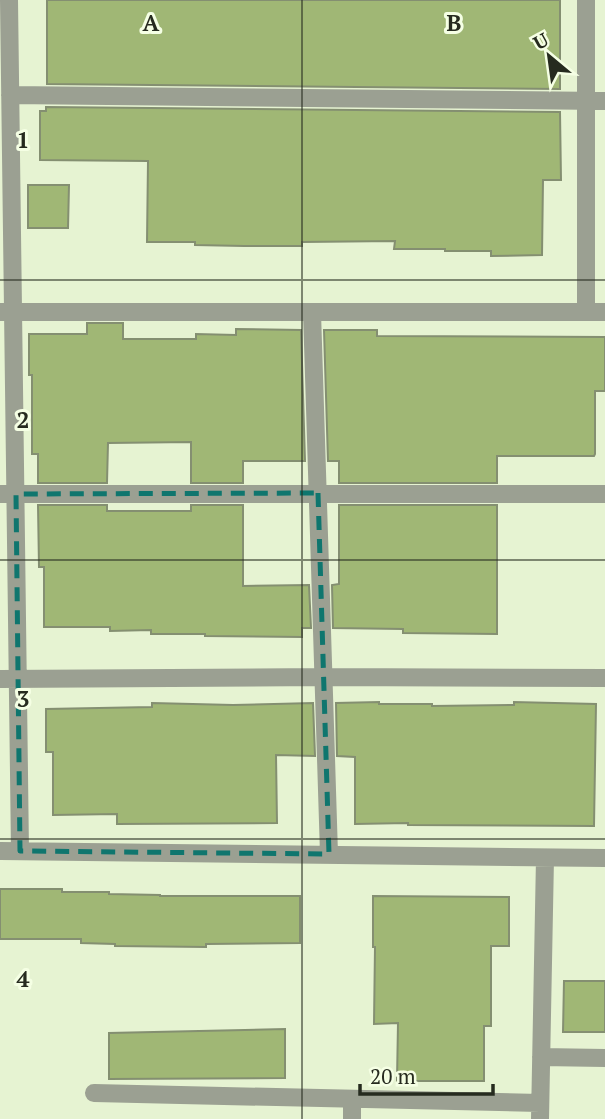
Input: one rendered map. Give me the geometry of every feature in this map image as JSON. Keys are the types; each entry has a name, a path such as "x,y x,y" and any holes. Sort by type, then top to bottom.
{"street":[{"path":"9,0 9,679 20,851"},
{"path":"586,0 586,312"},
{"path":"10,95 605,101"},
{"path":"7,312 605,312"},
{"path":"312,312 329,854"},
{"path":"8,494 605,494"},
{"path":"9,679 605,678"},
{"path":"0,851 605,858"},
{"path":"94,1093 352,1100 540,1111 545,858"},
{"path":"541,1057 605,1058"},
{"path":"352,1100 352,1119"}],"highlighted area":[{"path":"318,493 329,854 20,851 16,494"}],"building":[{"path":"47,0 560,0 560,89 47,84"},
{"path":"46,107 560,112 561,180 543,180 542,255 491,256 491,251 394,249 395,241 302,242 302,246 147,242 148,161 40,160 40,111 46,111"},
{"path":"28,185 69,185 68,228 28,228"},
{"path":"87,323 123,323 123,339 196,339 196,334 236,335 236,329 301,330 305,461 243,461 243,483 191,483 191,442 108,443 107,483 38,483 38,454 32,454 29,334 87,334"},
{"path":"324,330 377,330 377,336 605,337 605,391 595,391 595,454 497,456 497,483 339,483 339,461 328,461"},
{"path":"38,505 107,505 107,511 191,511 191,505 243,505 243,586 309,585 311,628 302,628 302,637 151,634 151,630 110,631 110,627 44,627 44,567 39,567"},
{"path":"339,505 497,505 497,634 403,633 403,629 333,628 332,585 339,584"},
{"path":"379,702 432,706 514,705 514,702 596,704 594,826 355,824 355,757 337,756 336,703"},
{"path":"152,703 313,703 315,756 276,755 277,823 117,824 117,814 53,815 53,752 46,752 46,709 152,707"},
{"path":"0,889 62,889 62,892 160,896 300,896 300,943 206,944 206,947 115,946 81,943 81,939 0,939"},
{"path":"373,896 509,897 509,946 491,946 491,1026 484,1026 484,1081 397,1081 398,1023 374,1024"},
{"path":"564,981 605,981 605,1032 563,1032"},
{"path":"285,1029 285,1078 109,1079 109,1033"}]}
